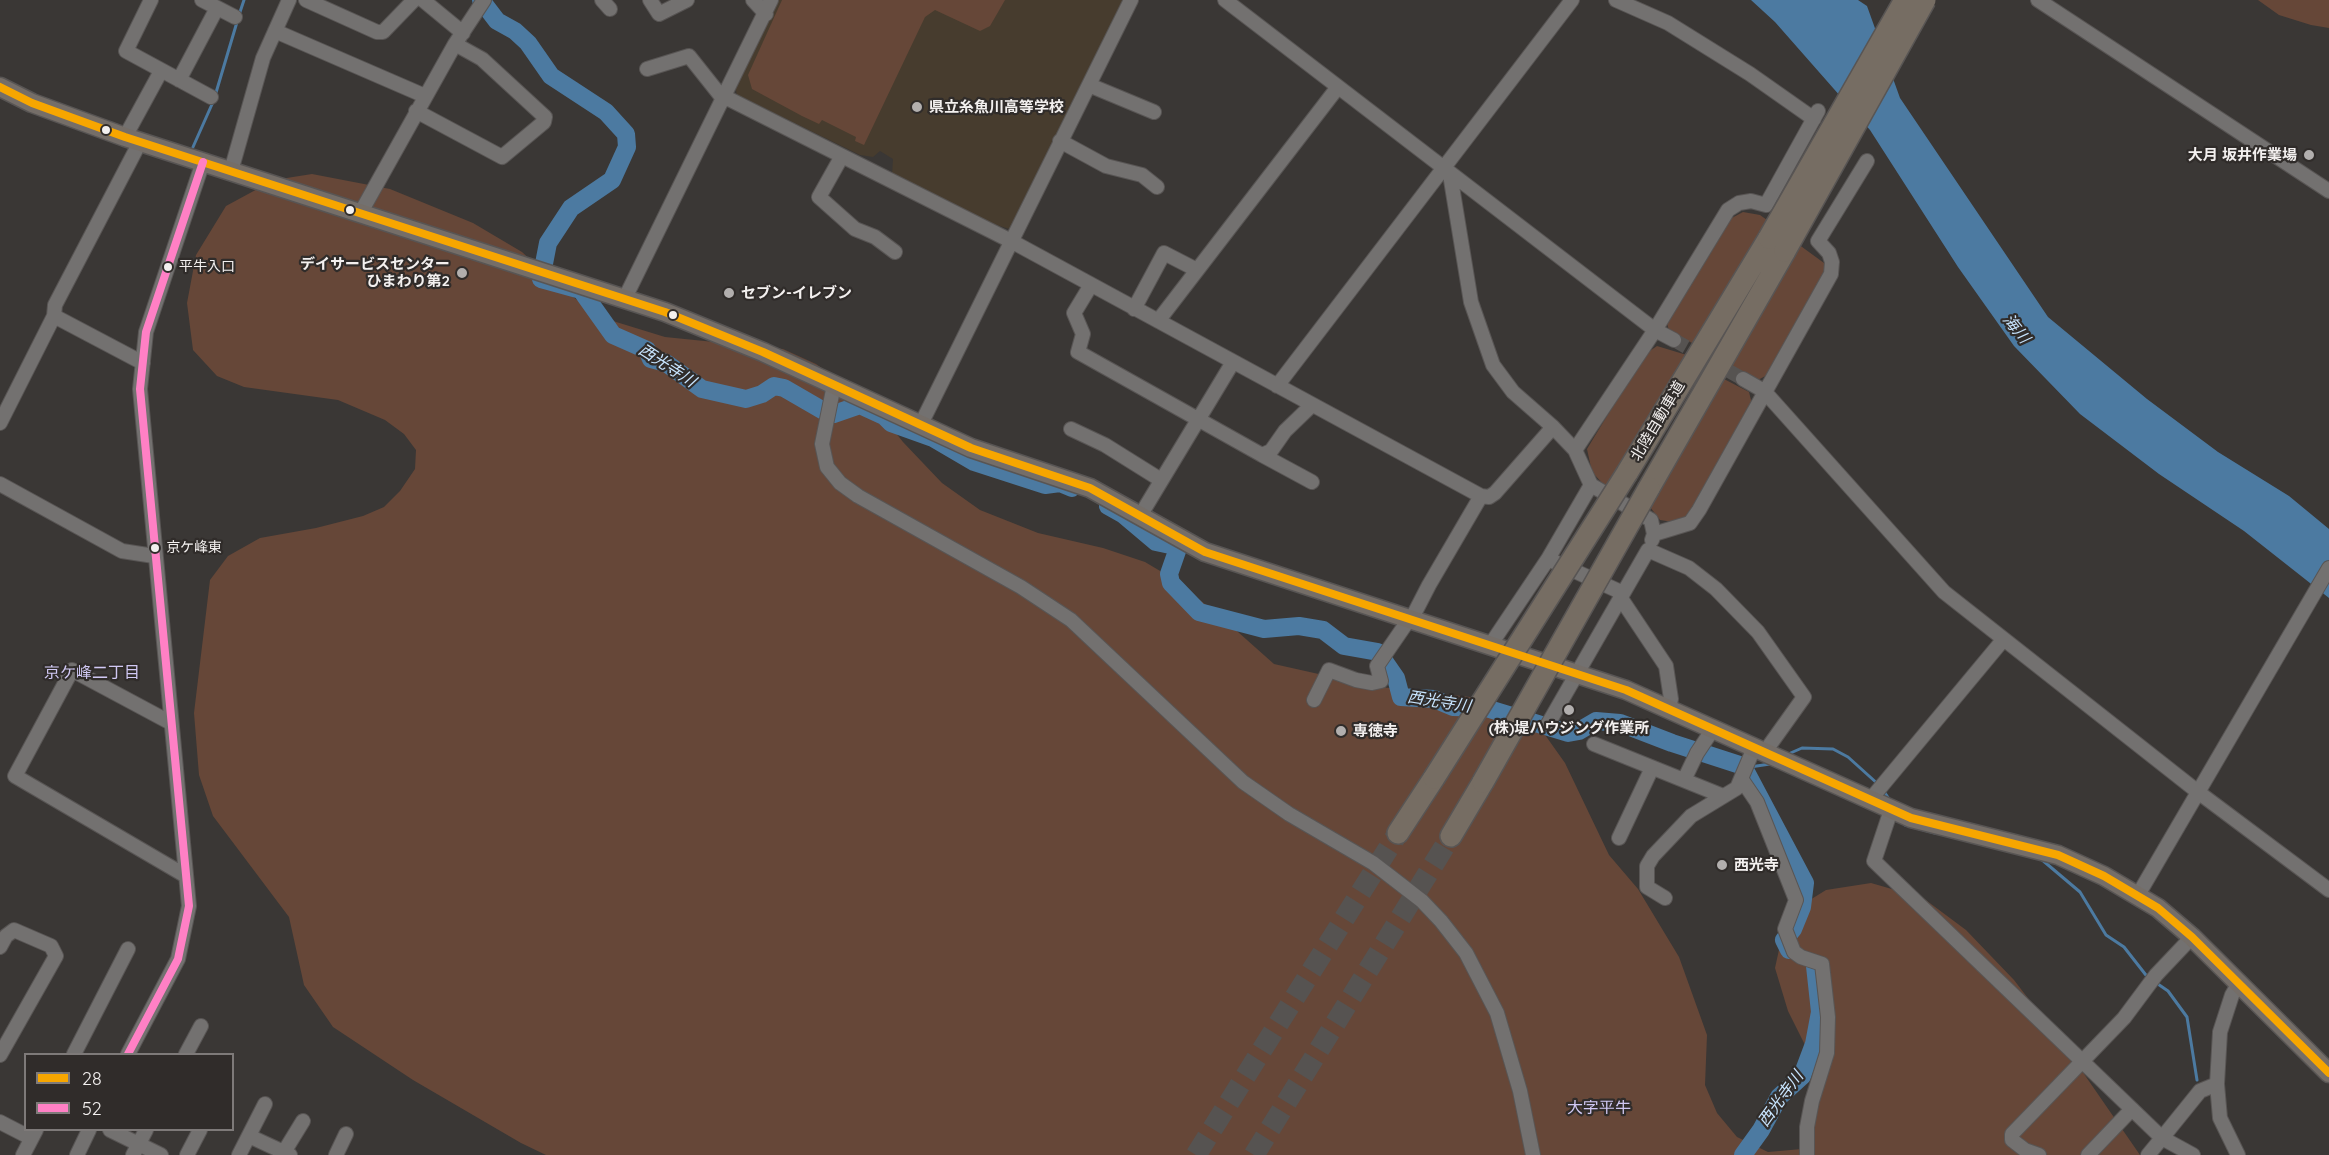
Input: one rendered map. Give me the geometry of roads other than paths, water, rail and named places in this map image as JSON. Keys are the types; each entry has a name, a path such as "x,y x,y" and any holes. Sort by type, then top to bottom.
{"highway":[{"name":"北陸自動車道","path":"1451,836 1649,488 1905,0"},
{"name":"北陸自動車道","path":"1398,833 1627,473 1777,244 1925,0"}],"main road":[{"path":"0,87 53,112 133,140 626,298 719,333 971,448 1090,488 1186,543 1222,559 1577,672 1669,709 1891,810 1934,825 2012,842 2058,855 2138,895 2192,936 2329,1073"}],"street":[{"path":"151,0 126,51 211,97"},
{"path":"202,0 235,17"},
{"path":"231,171 263,58 289,0"},
{"path":"306,0 376,32 382,32 414,0"},
{"path":"416,111 502,156 544,122 545,117 459,38 423,0"},
{"path":"650,0 658,14 687,0"},
{"path":"753,0 766,14"},
{"path":"626,298 725,99 771,0"},
{"path":"921,424 1131,0"},
{"path":"1225,0 1655,330 1674,340"},
{"path":"1277,386 1447,171 1572,0"},
{"path":"1616,0 1668,23 1816,115 1766,205"},
{"path":"2038,0 2329,191"},
{"path":"361,212 416,111 482,1"},
{"path":"179,80 217,8"},
{"path":"275,31 425,96"},
{"path":"647,69 689,56 725,99 1011,241 1481,496 1489,497 1496,493 1553,427"},
{"path":"0,423 54,316 55,304 133,140 161,71"},
{"path":"1089,85 1154,112"},
{"path":"1158,321 1338,87"},
{"path":"1060,141 1106,166 1142,175 1157,187"},
{"path":"842,156 819,197 855,228 874,237 895,252"},
{"path":"1818,241 1867,161"},
{"path":"129,1053 178,959 189,906 154,556 140,388 146,332 203,162"},
{"path":"1447,171 1471,302 1493,365 1513,392 1575,450 1591,485 1651,520 1654,534 1648,550 1548,724"},
{"path":"1575,450 1655,330 1728,210 1739,203 1751,201 1766,205 1818,241 1829,253 1832,262 1831,274 1690,523 1654,534"},
{"path":"1134,309 1164,253 1197,270"},
{"path":"1091,285 1074,313 1083,334 1078,352 1312,482"},
{"path":"54,316 143,363"},
{"path":"1140,516 1233,362"},
{"path":"1743,379 1764,391 1944,592 2198,792 2329,890"},
{"path":"834,385 822,444 827,467 840,483 858,496 1021,587 1062,614 1101,646 1195,740 1243,782 1289,814 1373,863 1422,901 1441,921 1466,952 1497,1013 1520,1091 1533,1155"},
{"path":"1262,454 1271,451 1285,431 1312,405"},
{"path":"1071,429 1105,445 1161,480"},
{"path":"0,484 122,551 154,556"},
{"path":"1491,644 1548,560 1591,485"},
{"path":"1314,700 1329,670 1356,680 1372,683 1381,681 1377,666 1411,618 1481,496"},
{"path":"1648,550 1689,568 1716,589 1758,632 1804,697 1759,750 1737,788 1679,826 1647,866 1647,887 1665,898"},
{"path":"1548,560 1622,595 1666,666 1671,699 1669,709"},
{"path":"2138,895 2308,600 2329,568"},
{"path":"1870,800 2003,640"},
{"path":"171,723 72,670 15,776 186,876"},
{"path":"1684,780 1696,753 1713,729"},
{"path":"1594,744 1723,796"},
{"path":"1619,838 1652,768"},
{"path":"1742,780 1757,802 1796,900 1785,929 1794,952 1801,957 1822,964 1828,1017 1827,1053 1810,1110 1807,1155"},
{"path":"1891,810 1874,861 2162,1138 2193,1155"},
{"path":"0,947 6,936 14,930 51,946 56,956 0,1055"},
{"path":"2039,1155 2025,1150 2012,1140 2012,1134 2124,1018 2156,975 2192,936"},
{"path":"75,1053 128,949"},
{"path":"2238,1155 2220,1118 2217,1084 2220,1032 2229,1002 2240,983"},
{"path":"187,1053 201,1026"},
{"path":"2148,1155 2200,1091 2217,1084"},
{"path":"239,1155 265,1104"},
{"path":"2088,1155 2132,1109"},
{"path":"249,1136 287,1154 303,1121"},
{"path":"0,1122 24,1131"},
{"path":"77,1155 89,1131"},
{"path":"111,1131 136,1149 161,1155"},
{"path":"136,1149 146,1131"},
{"path":"187,1155 199,1131"},
{"path":"22,1155 33,1134"},
{"path":"336,1155 346,1134"}],"water":[{"name":"海川","path":"1751,0 1858,0 1867,6 1900,98 2048,317 2147,399 2218,452 2289,496 2329,529 2329,598 2244,531 2159,474 2080,414 2014,346 1958,267 1870,130 1775,22"}],"waterway":[{"path":"239,15 244,0"},
{"name":"西光寺川","path":"481,0 497,21 515,31 528,43 551,76 606,112 626,134 627,147 612,180 571,208 548,243 541,279 581,290 613,335 647,350 651,359 666,363 702,389 746,399 762,394 774,386 784,388 822,410 834,414 860,405 884,416 891,423 933,438 974,462 1045,485 1060,483 1072,488"},
{"path":"215,96 237,22"},
{"path":"193,147 213,102"},
{"name":"西光寺川","path":"1108,506 1124,515 1156,542 1175,546 1177,551 1169,574 1171,583 1199,612 1264,629 1299,626 1323,630 1344,646 1378,652 1396,678 1401,697 1434,699 1453,707 1486,708 1568,733 1579,731 1596,721 1620,723 1743,766 1805,883 1802,907 1793,929 1784,940 1789,950"},
{"path":"1786,755 1802,748 1833,749 1848,757 1879,785"},
{"path":"1750,767 1770,764"},
{"path":"1883,790 1891,802"},
{"path":"1905,825 1935,833"},
{"path":"2041,859 2080,892 2106,935 2124,947 2149,979"},
{"name":"西光寺川","path":"1743,1155 1761,1130 1779,1097 1802,1076 1814,1044 1820,1012 1815,966"},
{"path":"2155,982 2168,991 2187,1017 2197,1080"}],"tunnel":[{"path":"1674,340 1743,379"},
{"path":"1196,1155 1398,833"},
{"path":"1254,1155 1451,836"}],"place":[{"name":"県立糸魚川高等学校","path":"917,107"},
{"name":"大月 坂井作業場","path":"2309,155"},
{"name":"平牛入口","path":"168,267"},
{"name":"デイサービスセンター ひまわり第2","path":"462,273"},
{"name":"セブン-イレブン","path":"729,293"},
{"name":"京ケ峰東","path":"155,548"},
{"name":"(株)堤ハウジング作業所","path":"1569,710"},
{"name":"専徳寺","path":"1341,731"},
{"name":"西光寺","path":"1722,865"}],"district":[{"name":"京ケ峰二丁目","path":"92,673"},
{"name":"大字平牛","path":"1599,1108"}]}
